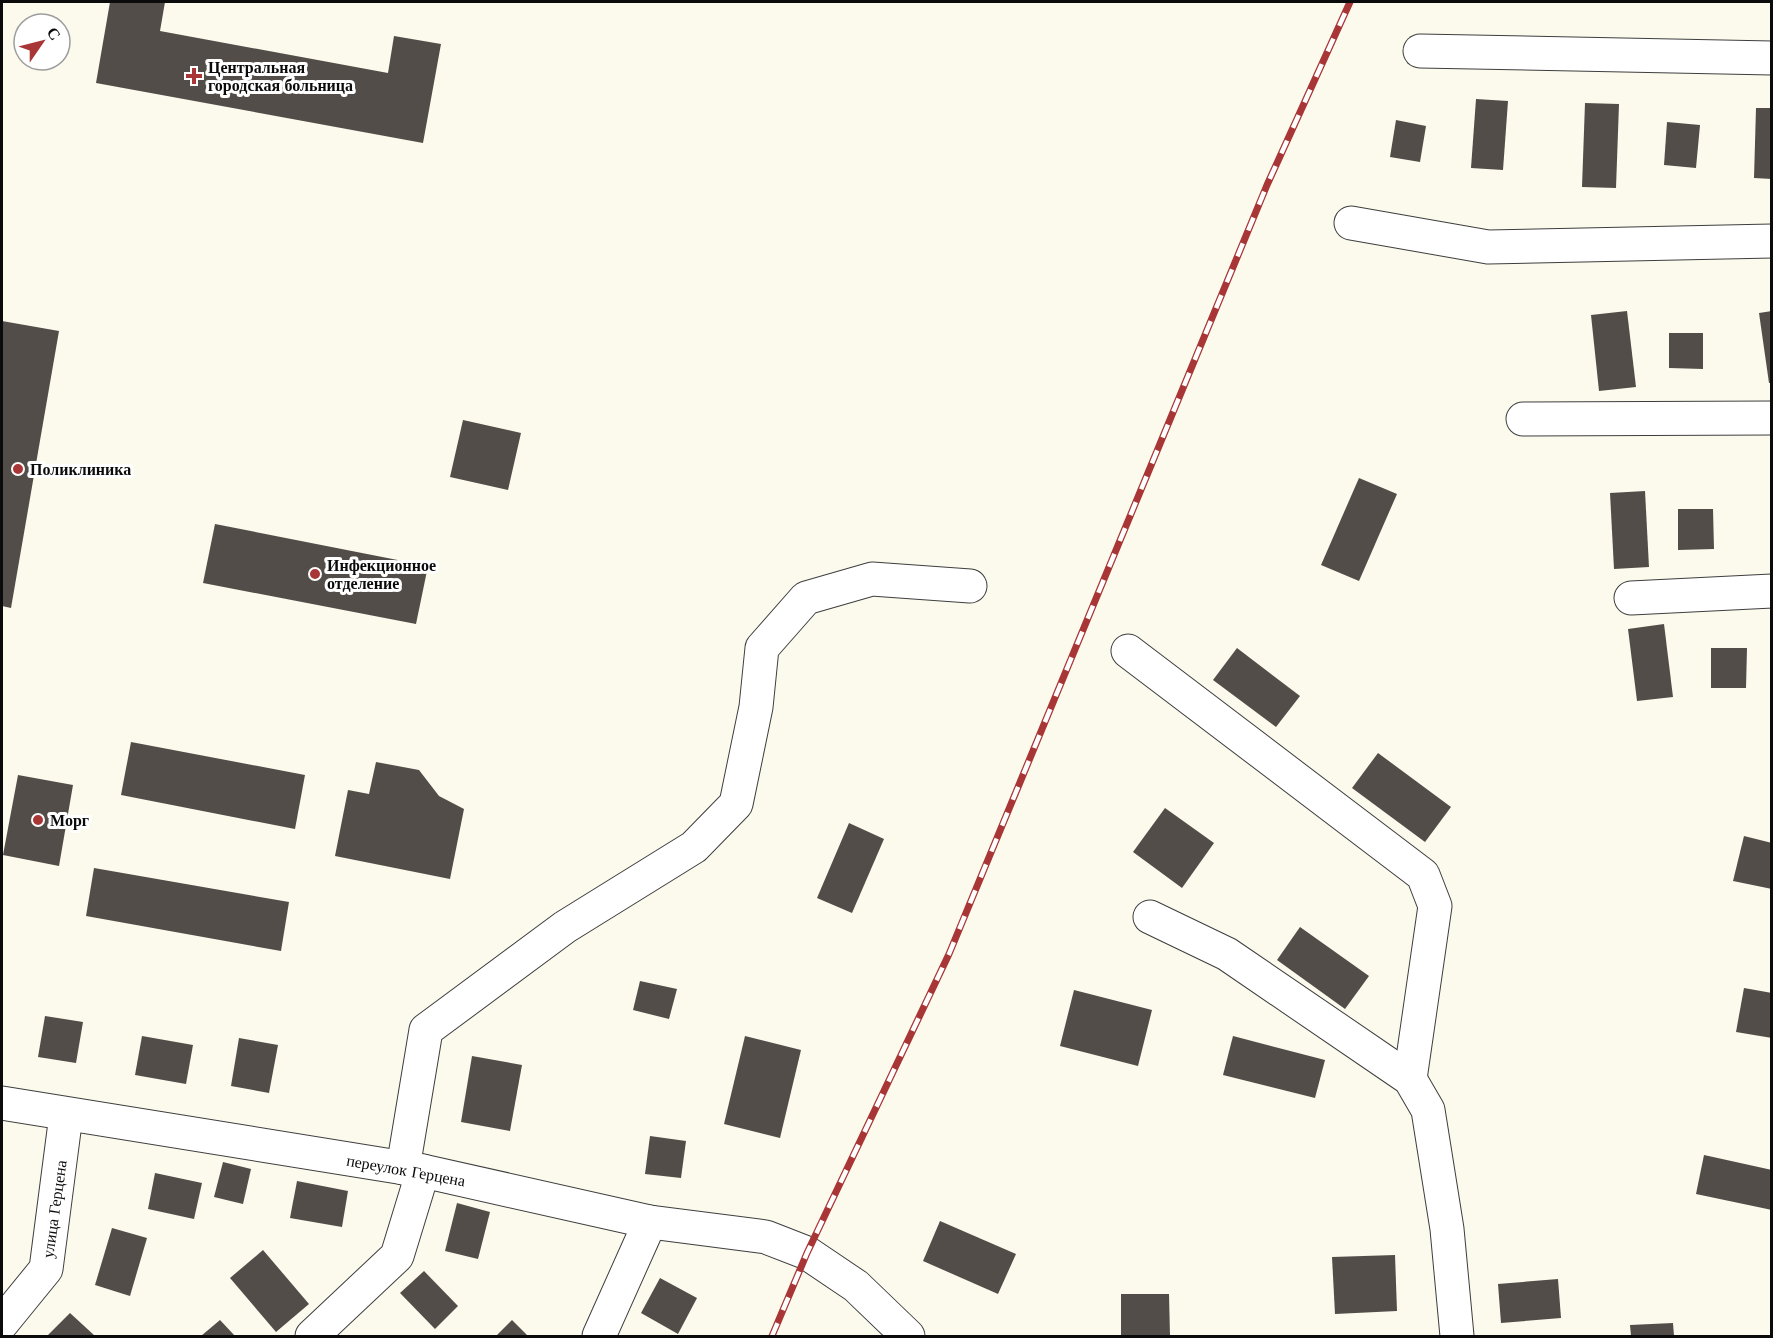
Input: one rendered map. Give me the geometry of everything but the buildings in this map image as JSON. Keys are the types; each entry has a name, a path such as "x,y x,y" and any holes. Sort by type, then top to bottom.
{"street":[{"path":"1420,51 1772,58"},
{"path":"1351,223 1488,248 1772,241"},
{"path":"1523,419 1772,417"},
{"path":"312,1336 397,1256 413,1170 426,1030 565,927 694,847 736,804 756,707 762,648 806,598 872,579 970,586"},
{"path":"1631,598 1772,591"},
{"path":"1128,651 1423,875 1435,906 1410,1078"},
{"path":"1150,917 1227,954 1410,1078 1428,1110 1447,1229 1457,1336"},
{"name":"переулок Герцена","path":"2,1103 413,1170 650,1222 766,1237 807,1253 856,1286 909,1336"},
{"name":"улица Герцена","path":"2,1323 46,1269 66,1115"},
{"path":"599,1336 650,1222"}],"railway":[{"path":"772,1336 807,1253 949,954 1267,185 1350,2"}],"place":[{"name":"Центральная городская больница","path":"194,76"},
{"name":"Поликлиника","path":"18,469"},
{"name":"Инфекционное отделение","path":"315,574"},
{"name":"Морг","path":"38,820"}]}
